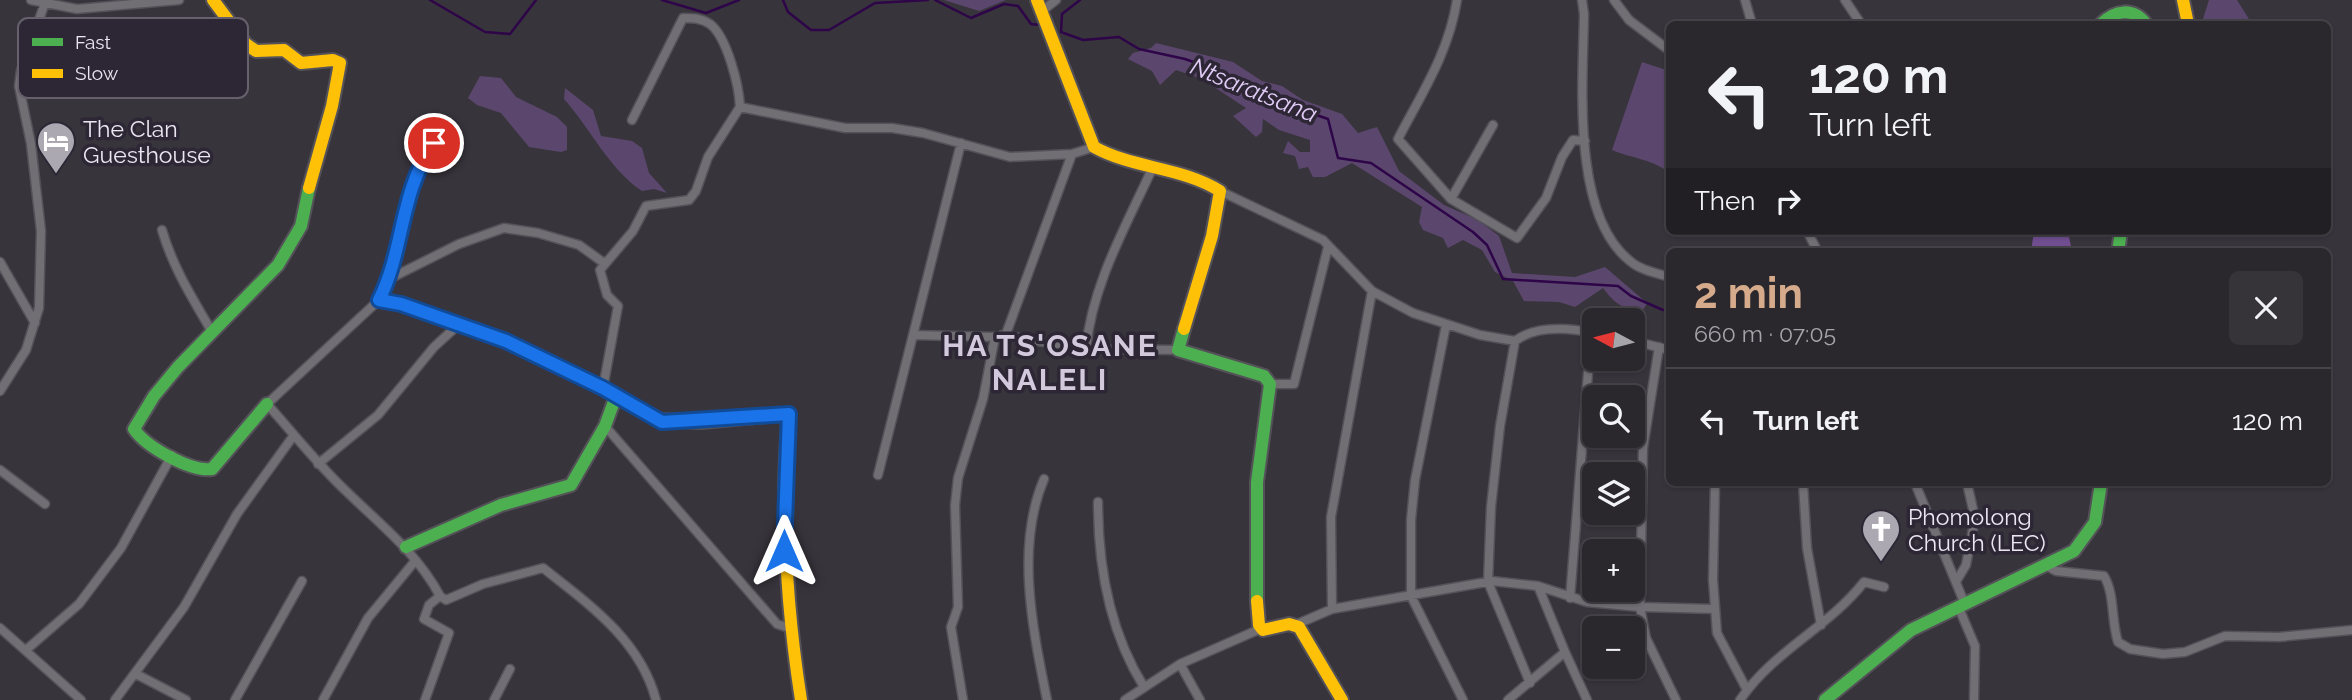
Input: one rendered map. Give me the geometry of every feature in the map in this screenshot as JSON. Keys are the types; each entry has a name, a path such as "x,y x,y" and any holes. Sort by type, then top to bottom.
{"street":[{"path":"31,0 78,9 178,0"},
{"path":"213,0 226,18"},
{"path":"1056,0 1039,6 1094,147 1111,157 1213,186 1310,232 1372,291 1413,313 1446,325 1515,341"},
{"path":"1457,0 1452,32 1444,52 1398,139 1451,199 1517,238 1546,198 1562,157 1573,140 1585,141"},
{"path":"1582,0 1584,14 1581,99 1590,182 1612,240 1630,261 1666,275"},
{"path":"1614,0 1629,20 1666,48"},
{"path":"1745,0 1751,21"},
{"path":"1845,0 1859,21"},
{"path":"2183,0 2187,21"},
{"path":"2105,21 2117,12 2125,11 2140,16 2144,21"},
{"path":"603,388 618,306 607,295 600,270 633,231 646,206 689,200 696,191 708,157 740,107 733,65 712,26 699,18 683,18 632,120"},
{"path":"248,45 256,51 285,50 301,63 333,60 340,63 332,106 319,144 301,226 278,265 178,367 135,425 141,439 204,470 212,468 267,404 379,300 389,279 410,188 434,143"},
{"path":"0,391 26,351 41,297 41,231 31,144 21,98"},
{"path":"740,107 845,128 892,128 1010,157 1072,153 1094,147"},
{"path":"1451,199 1493,125"},
{"path":"878,475 961,144"},
{"path":"1006,334 1072,153"},
{"path":"1086,349 1088,328 1101,282 1152,169"},
{"path":"1178,350 1212,236 1220,191"},
{"path":"389,279 459,244 504,228 538,233 579,245 604,263"},
{"path":"162,230 168,252 187,292 212,332"},
{"path":"1270,384 1294,384 1328,247"},
{"path":"0,262 35,323"},
{"path":"1332,610 1331,517 1372,291"},
{"path":"379,300 401,304 457,326 506,341 603,388 662,422 789,414 784,551 789,628 801,700"},
{"path":"1446,325 1415,480 1411,520 1411,596 1463,700"},
{"path":"318,464 378,415 434,347 457,326"},
{"path":"1530,683 1488,582 1498,440 1515,341 1524,334 1539,331 1582,331"},
{"path":"913,335 995,337 1006,334 1086,349 1178,350 1264,376 1270,384 1257,482 1255,581 1260,629"},
{"path":"962,700 951,627 958,607 955,505 958,478 983,400 995,337"},
{"path":"1645,344 1666,349"},
{"path":"1659,347 1643,448 1640,607 1646,638 1676,700"},
{"path":"1570,598 1589,371"},
{"path":"406,547 501,505 571,485 605,426 616,396"},
{"path":"267,404 318,464 406,547 439,596 446,600 483,584 543,568 609,624 636,653 646,668 656,700"},
{"path":"605,426 777,624 789,628"},
{"path":"115,700 184,607 237,514 294,435"},
{"path":"26,650 79,604 121,548 172,455"},
{"path":"0,470 45,503"},
{"path":"1044,479 1033,506 1030,566 1031,610 1047,700"},
{"path":"1715,486 1717,633 1747,690"},
{"path":"1803,486 1807,548 1821,625"},
{"path":"1916,486 1951,575 1957,580"},
{"path":"1968,486 1975,518 1966,565 1957,580 1961,604 1975,646 1974,700"},
{"path":"1825,700 1892,643 1961,604 2062,559 2081,543 2095,522 2101,486"},
{"path":"1098,502 1099,551 1107,598 1132,668 1144,687"},
{"path":"323,700 368,618 415,561"},
{"path":"2047,566 2056,571 2105,576 2109,583 2112,625 2118,642 2148,654 2185,652 2225,636 2279,638 2351,628"},
{"path":"235,700 302,581"},
{"path":"1125,700 1180,664 1260,629 1295,625 1332,610 1488,582 1538,586 1570,598 1640,607 1716,609"},
{"path":"1741,700 1781,653 1842,609 1864,582 1884,587"},
{"path":"1538,586 1587,700"},
{"path":"425,700 449,634 424,620 429,605 439,596"},
{"path":"1295,625 1302,630 1342,700"},
{"path":"0,628 81,700"},
{"path":"1508,700 1565,652"},
{"path":"1180,664 1200,700"},
{"path":"494,700 510,669"},
{"path":"136,674 168,696 186,700"}],"shaded area":[{"path":"944,0 1006,0 979,11"},
{"path":"2209,0 2237,0 2250,21 2205,21 2203,19"},
{"path":"1156,43 1233,62 1262,81 1282,86 1303,100 1342,114 1358,133 1377,127 1399,171 1444,205 1478,220 1499,236 1512,273 1575,277 1605,267 1647,303 1644,308 1624,307 1603,288 1575,307 1559,302 1524,301 1513,281 1495,272 1482,250 1463,240 1448,248 1443,238 1423,230 1419,222 1422,207 1352,163 1325,177 1313,177 1308,167 1299,169 1295,156 1283,153 1288,141 1300,152 1310,152 1310,140 1279,130 1263,119 1262,132 1256,137 1233,116 1246,108 1202,79 1176,70 1160,85 1152,71 1128,59 1133,53 1151,48"},
{"path":"1642,62 1666,70 1666,171 1650,162 1612,150"},
{"path":"480,76 501,78 516,97 557,117 567,127 567,150 561,152 529,147 501,113 477,105 468,98"},
{"path":"565,88 593,110 601,136 632,141 642,148 649,173 667,193 654,189 642,191 630,182 564,99"},
{"path":"2033,235 2069,235 2071,248 2032,248"}],"waterway":[{"name":"Ntsaratsana","path":"430,0 485,32 510,34 536,0"},
{"name":"Ntsaratsana","path":"662,0 706,13 739,0"},
{"name":"Ntsaratsana","path":"783,0 788,12 811,30 829,30 875,3 928,0"},
{"name":"Ntsaratsana","path":"935,0 971,18 1004,4 1018,6 1031,24 1040,25"},
{"name":"Ntsaratsana","path":"1080,0 1062,14 1061,32 1083,40 1119,37 1139,49 1185,59 1227,74 1279,102 1328,119 1338,158 1371,163 1473,232 1487,245 1503,279 1618,286 1631,296 1663,310"}],"traffic: fast":[{"path":"2104,21 2124,12 2143,21"},
{"path":"267,404 212,469 193,467 170,457 148,443 134,429 154,396 178,367 278,265 301,226 309,188"},
{"path":"2119,248 2120,235"},
{"path":"1184,329 1178,350 1264,376 1270,384 1257,482 1257,601"},
{"path":"406,547 501,505 571,485 605,426 616,396 659,420"},
{"path":"1825,700 1911,630 2074,551 2095,522 2101,486"}],"traffic: slow":[{"path":"213,0 226,18"},
{"path":"1037,0 1094,147 1125,160 1190,177 1220,191 1212,236 1184,329"},
{"path":"2183,0 2187,21"},
{"path":"248,45 256,51 284,50 301,63 333,60 340,63 332,106 309,188"},
{"path":"659,420 701,422 789,414 785,486 786,557 801,700"},
{"path":"1257,601 1259,625 1263,630 1289,624 1299,627 1342,700"}],"place":[{"name":"The Clan Guesthouse","path":"56,175"},
{"name":"Phomolong Church (LEC)","path":"1881,563"}],"district":[{"name":"HA TS'OSANE NALELI","path":"1050,362"}],"route":[{"path":"434,143 410,188 389,279 379,300 401,304 457,326 506,341 603,388 662,422 701,422 789,414 784,472 784,551"}]}
